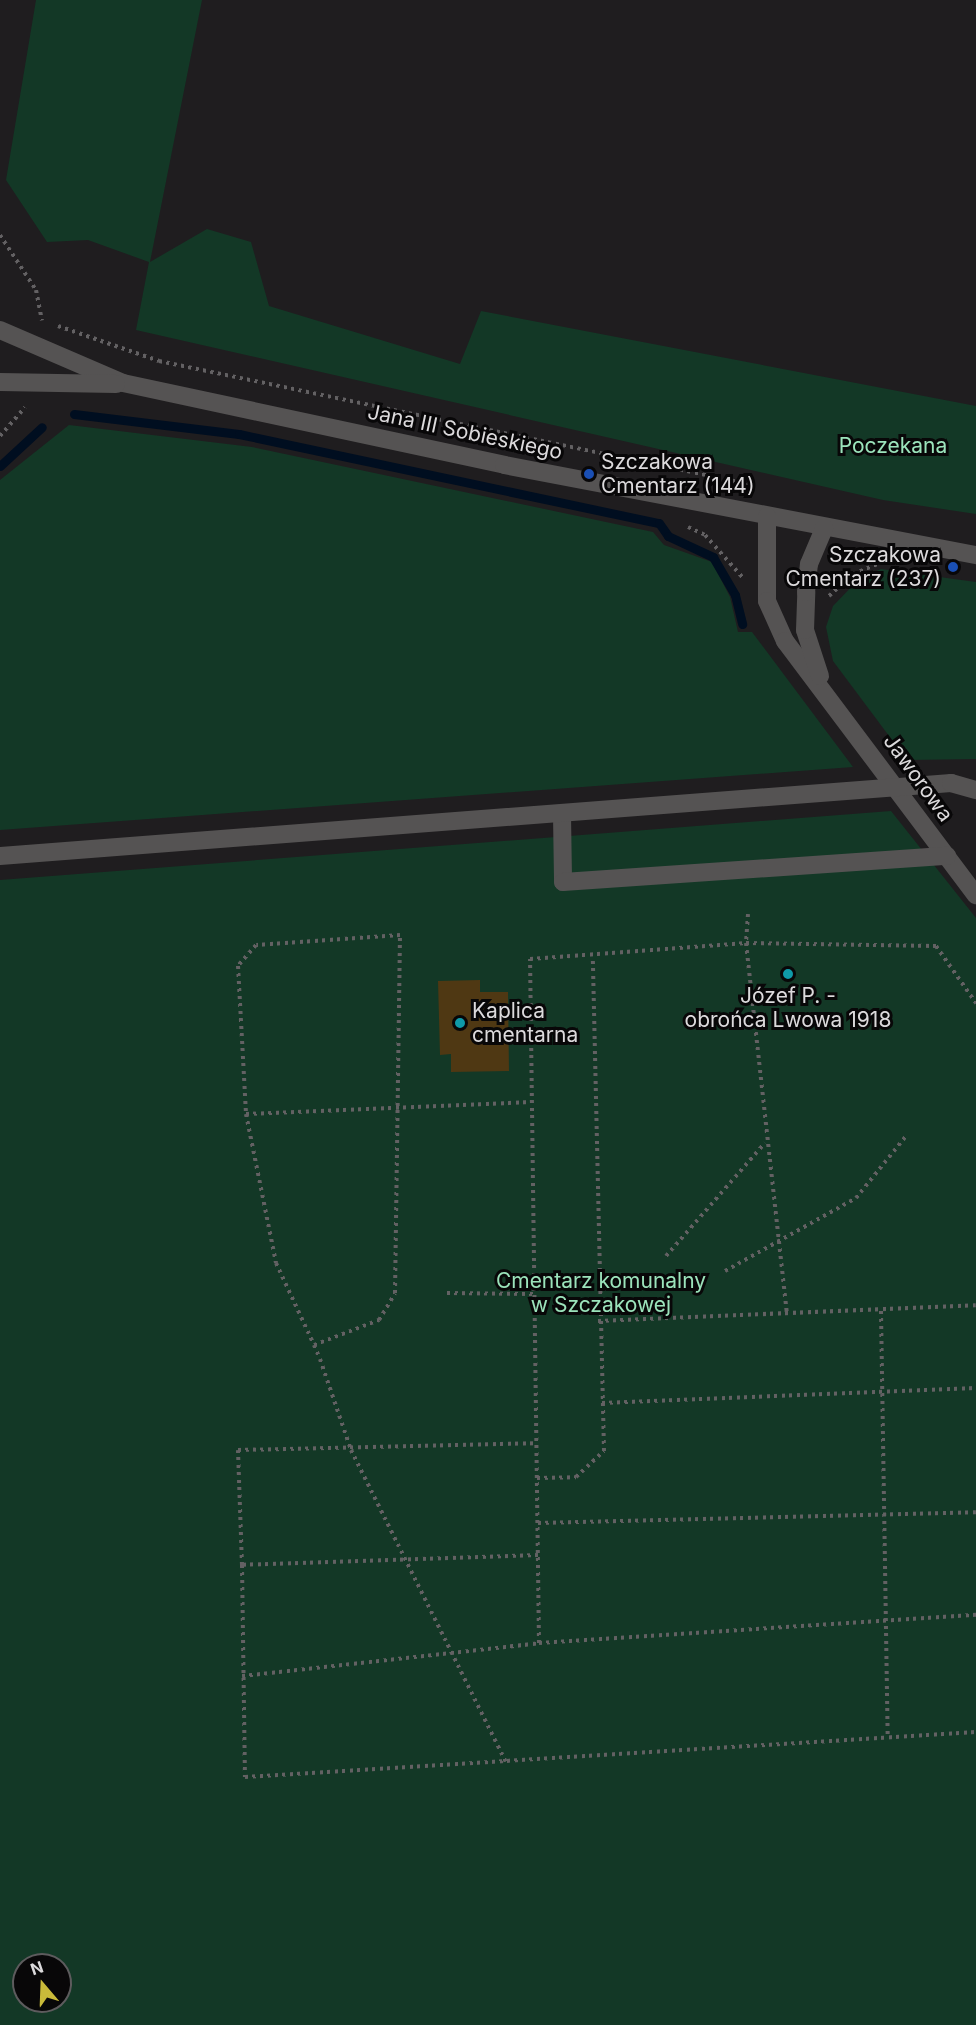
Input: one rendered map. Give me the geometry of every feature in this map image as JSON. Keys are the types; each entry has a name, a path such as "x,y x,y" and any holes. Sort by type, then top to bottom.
{"street":[{"path":"0,330 123,383"},
{"path":"0,382 123,383"},
{"name":"Jana III Sobieskiego","path":"123,383 824,528 976,555"},
{"name":"Jaworowa","path":"767,516 767,601 784,641 824,687 976,895"},
{"name":"Jaworowa","path":"824,528 809,564 805,630 824,687"},
{"path":"0,856 898,790 951,783 976,790"},
{"path":"562,815 563,882 947,856"}],"path":[{"path":"0,235 36,290 42,323 159,361 759,486"},
{"path":"748,914 746,944 766,1142 787,1314"},
{"path":"314,1345 379,1320 394,1293 400,934 256,945 238,966 246,1114 276,1263 314,1345 351,1450 404,1563 506,1762"},
{"path":"540,1643 530,958 594,958 746,944 936,946 976,1003"},
{"path":"537,1478 576,1477 603,1451 598,1322 594,958"},
{"path":"246,1114 531,1102"},
{"path":"725,1271 856,1198 906,1136"},
{"path":"666,1256 766,1142"},
{"path":"447,1293 535,1294"},
{"path":"598,1322 976,1305"},
{"path":"881,1311 883,1621 888,1738"},
{"path":"602,1403 976,1388"},
{"path":"537,1443 351,1450 238,1450 245,1777 976,1732"},
{"path":"538,1522 976,1512"},
{"path":"242,1565 404,1563 538,1555"},
{"path":"242,1676 540,1643 976,1615"}],"green space":[{"name":"Poczekana","path":"36,0 202,0 150,262 207,229 251,242 269,306 460,364 481,311 976,406 976,514 883,500 136,330 149,262 88,240 47,242 6,180"},
{"path":"69,425 252,447 653,532 664,545 712,562 730,597 738,632 752,632 853,767 0,830 0,480"},
{"path":"881,569 976,582 976,759 907,760 833,661 826,627 833,606 859,579"},
{"name":"Cmentarz komunalny w Szczakowej","path":"891,811 976,918 976,2025 0,2025 0,880"}],"building":[{"path":"480,980 480,992 508,992 509,1071 451,1072 451,1054 440,1055 438,981"}],"waterway":[{"path":"74,414 239,434 659,523 668,536 713,557 735,595 742,624"},
{"path":"0,466 42,427"}],"place":[{"name":"Szczakowa Cmentarz (144)","path":"589,474"},
{"name":"Szczakowa Cmentarz (237)","path":"953,567"},
{"name":"Józef P. - obrońca Lwowa 1918","path":"788,974"},
{"name":"Kaplica cmentarna","path":"460,1023"}]}
